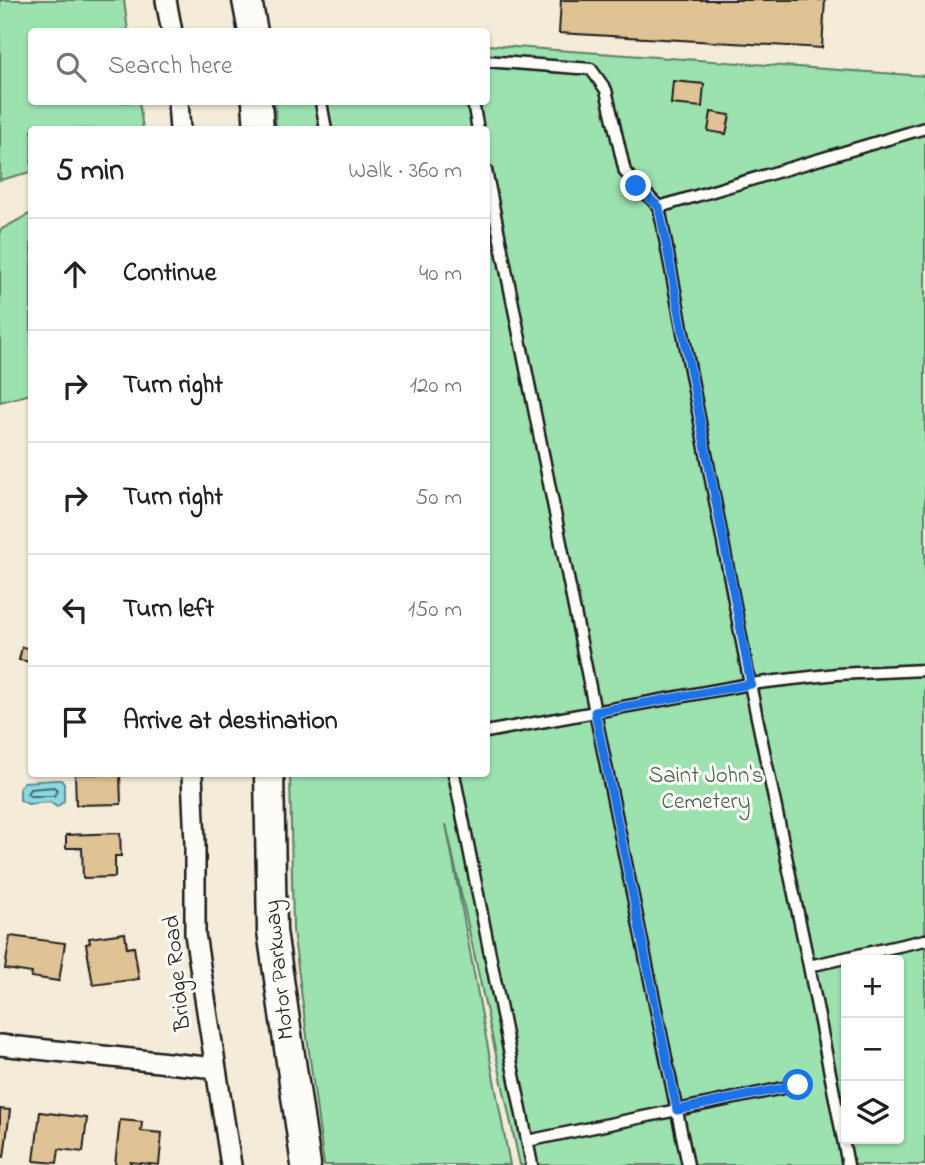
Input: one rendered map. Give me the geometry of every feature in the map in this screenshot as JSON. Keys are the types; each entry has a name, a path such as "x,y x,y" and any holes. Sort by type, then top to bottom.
{"main road":[{"path":"247,0 252,28"},
{"path":"257,105 259,126"},
{"name":"Motor Parkway","path":"269,777 272,931 306,1165"}],"street":[{"path":"166,0 171,28"},
{"path":"178,105 180,126"},
{"name":"Bridge Road","path":"192,777 195,934 231,1165"},
{"path":"0,1045 215,1068"}],"lane":[{"path":"490,61 591,69 606,90 625,172 659,207 848,1165"},
{"path":"322,105 325,126"},
{"path":"474,105 477,126"},
{"path":"659,207 925,128"},
{"path":"490,190 688,1165"},
{"path":"490,731 751,684 837,674 925,670"},
{"path":"455,777 532,1165"},
{"path":"809,966 925,940"},
{"path":"527,1141 798,1085"}],"green space":[{"path":"0,0 124,0 128,28 28,28 28,105 139,105 143,126 28,126 28,173 0,180"},
{"name":"Saint John's Cemetery","path":"490,45 925,76 925,1165 520,1165 446,824 510,1165 324,1165 293,930 290,777 490,777 490,126 276,126 275,105 490,105"},
{"path":"28,215 28,395 0,402 0,230"}],"water":[{"path":"61,780 64,784 64,801 57,807 50,802 28,804 20,800 20,787 24,782"}],"building":[{"path":"561,0 825,0 822,48 559,33"},
{"path":"673,81 704,84 702,107 671,104"},
{"path":"711,112 730,115 726,134 708,131"},
{"path":"22,647 28,648 28,662 19,660"},
{"path":"75,777 120,777 121,804 76,805"},
{"path":"120,833 121,856 115,856 115,877 83,878 82,848 66,848 66,835"},
{"path":"125,933 127,948 134,947 139,979 93,985 86,944 90,943 89,938"},
{"path":"10,936 65,943 59,981 31,977 32,973 5,969"},
{"path":"0,1109 10,1110 4,1157 0,1156"},
{"path":"40,1112 87,1118 83,1152 59,1149 57,1163 34,1161"},
{"path":"120,1120 142,1122 141,1131 162,1133 159,1165 130,1162 129,1165 115,1165"}],"route":[{"path":"636,186 659,207 751,684 595,712 677,1110 798,1085"}]}
